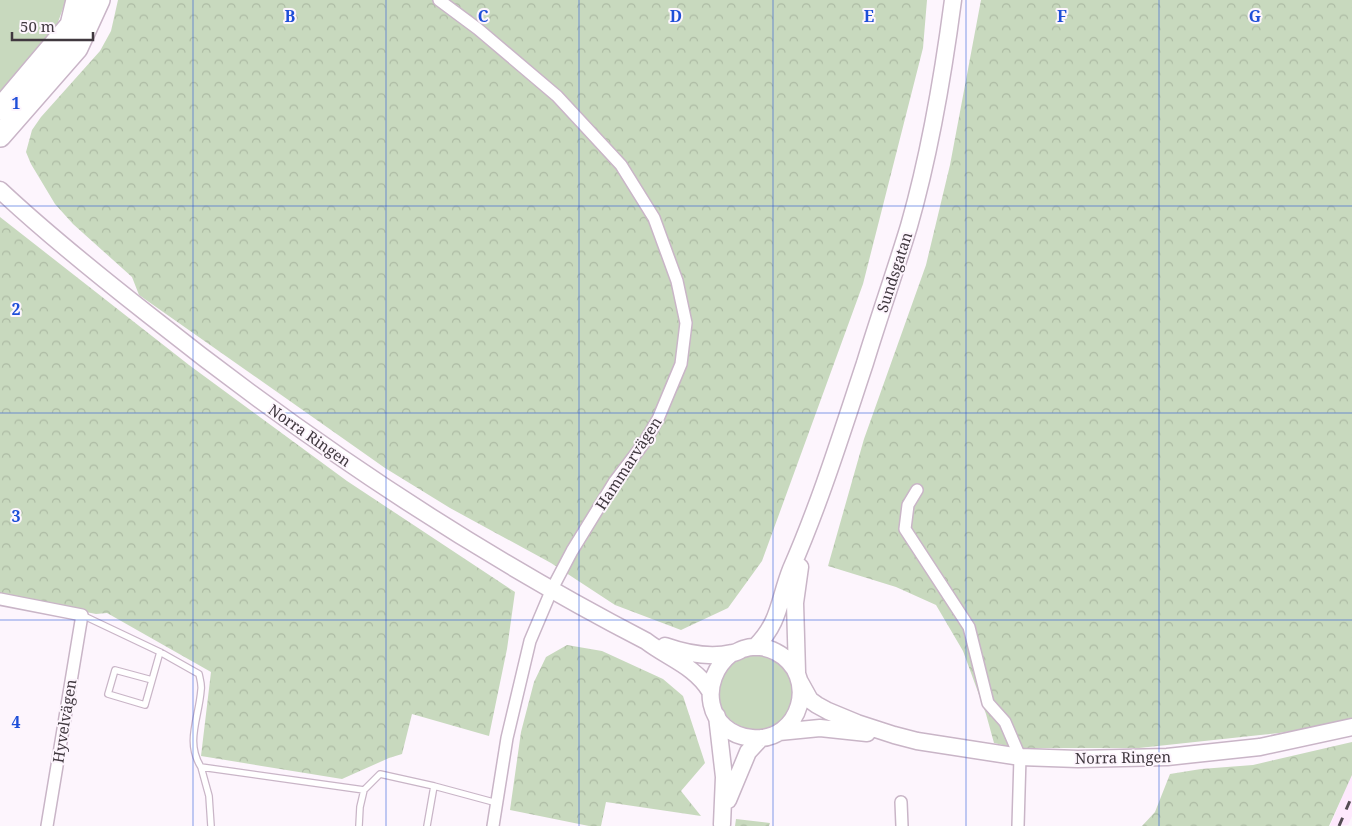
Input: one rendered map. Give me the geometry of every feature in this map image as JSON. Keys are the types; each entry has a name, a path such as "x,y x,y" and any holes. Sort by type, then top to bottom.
{"highway":[{"path":"0,109 71,25 77,0"},
{"path":"0,136 77,48 99,0"}],"main road":[{"name":"Sundsgatan","path":"755,647 766,637 775,621 789,574 806,536 909,225 934,122 953,0"},
{"name":"Norra Ringen","path":"0,190 121,293 200,356 302,431 435,519 552,590 646,641 693,670 710,690"},
{"name":"Sundsgatan","path":"799,677 795,603 806,536"},
{"name":"Norra Ringen","path":"646,641 687,653 732,654"},
{"path":"717,716 722,723 736,734 744,737 761,738 779,732 793,719 798,711 802,692 799,677 784,656 775,651 755,647 745,648 732,654 714,673 710,690 711,700 717,716 724,776 722,825"},
{"name":"Norra Ringen","path":"799,677 810,700 828,711 894,735 917,741 1020,757 1078,759 1167,757 1260,747 1352,727"},
{"name":"Norra Ringen","path":"779,732 820,728 894,735"},
{"path":"722,825 728,799 743,762 748,752 761,738"}],"street":[{"name":"Hammarvägen","path":"439,0 478,29 557,96 621,166 654,218 677,281 686,323 681,364 658,419 644,443 615,482 576,543 552,590 530,641 506,738 492,826"},
{"path":"917,490 908,505 905,529 969,627 988,703 1005,722 1020,757 1018,826"},
{"path":"0,599 82,615"},
{"name":"Hyvelvägen","path":"47,826 82,615"},
{"path":"901,802 902,826"}],"lane":[{"path":"82,615 160,652 199,674 202,688 192,744 209,796 211,826"},
{"path":"152,680 115,670 108,694 145,705 160,652"},
{"path":"201,768 364,790"},
{"path":"359,826 360,807 364,790 380,774 497,803"},
{"path":"427,826 434,786"}],"shaded area":[{"path":"1352,773 1352,816 1348,825 1330,826"}],"green space":[{"path":"0,0 66,0 57,25 0,93"},
{"path":"118,0 927,0 923,48 863,284 762,561 728,608 681,630 615,605 551,563 450,508 385,468 139,295 132,277 73,224 55,204 26,152 32,130 41,117 100,51 111,31"},
{"path":"981,0 1352,0 1352,718 1322,726 1279,733 1139,748 1016,748 994,743 986,714 963,651 936,605 896,587 828,566 864,439 926,265 950,165"},
{"path":"0,217 189,365 347,481 515,592 507,649 489,736 412,714 402,754 342,779 201,756 211,672 107,613 96,614 0,595"},
{"path":"567,645 602,651 663,679 683,696 705,763 681,791 701,816 606,802 601,826 589,826 510,810 521,732 534,682 546,657"},
{"path":"756,654 771,657 783,665 791,677 794,692 791,707 783,719 771,727 756,730 741,727 729,719 721,707 718,692 721,677 729,665 741,657"},
{"path":"1352,742 1352,775 1329,826 1142,826 1155,812 1170,774 1201,769 1253,765"},
{"path":"736,819 770,823 769,826 735,826"}],"railway":[{"path":"1339,826 1352,796"}]}
